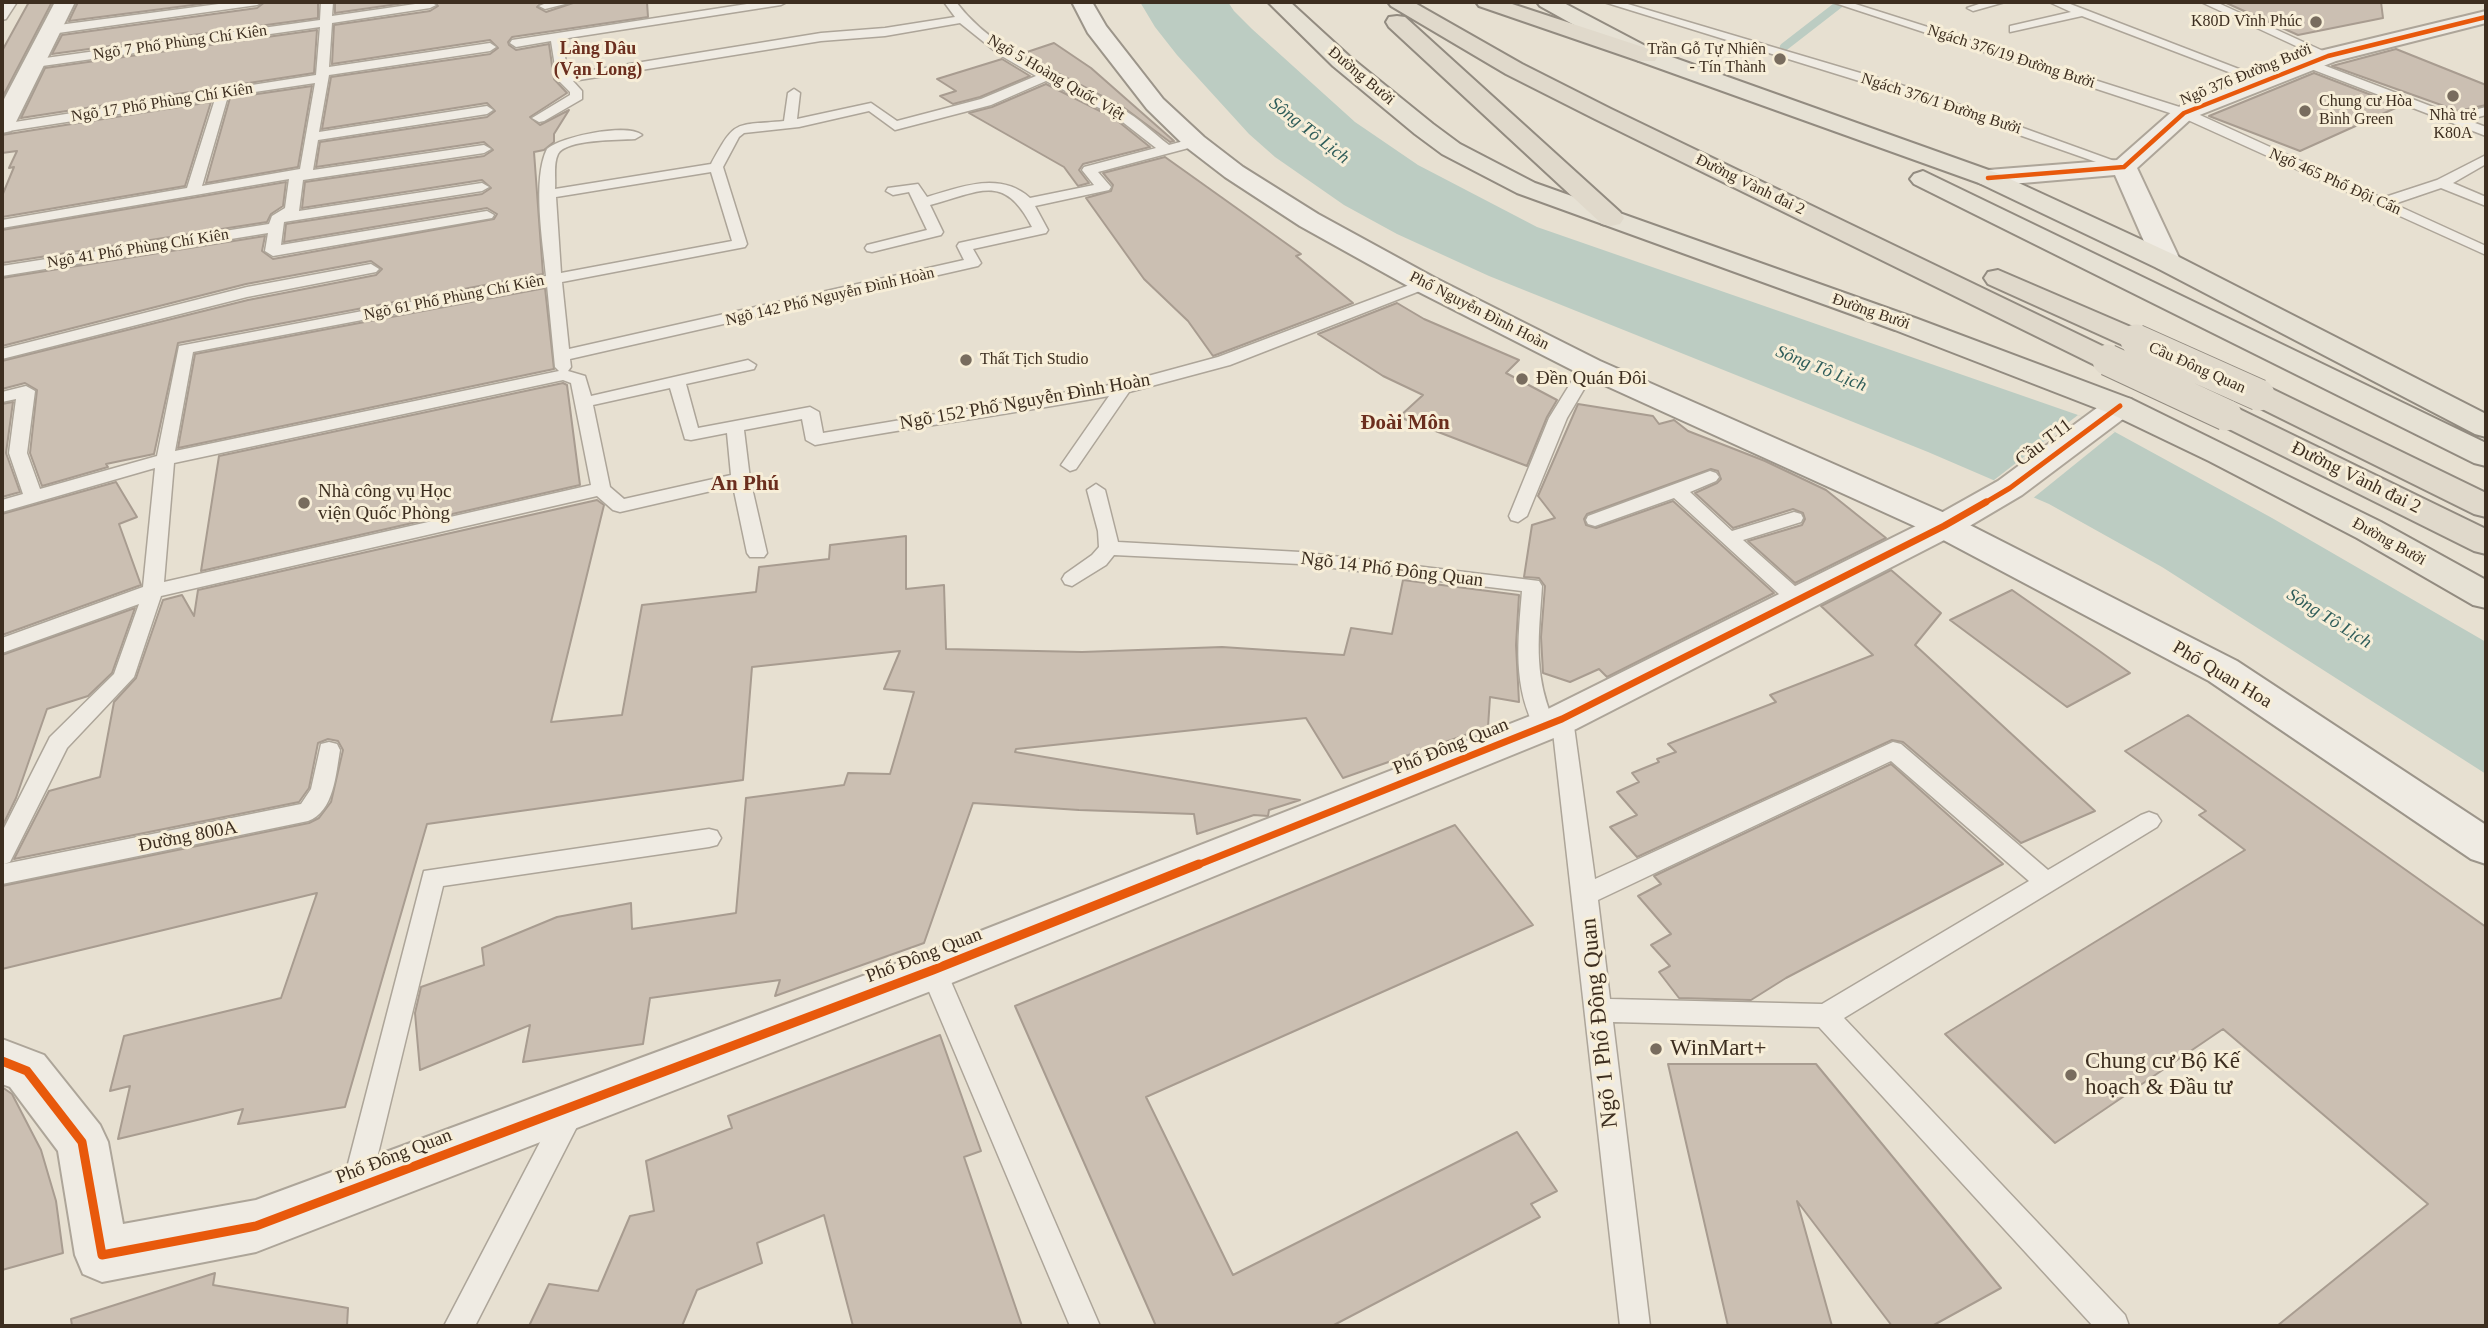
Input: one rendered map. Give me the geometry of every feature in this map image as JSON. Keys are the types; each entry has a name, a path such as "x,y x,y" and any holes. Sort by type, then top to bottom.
{"highway":[{"path":"1375,2 1611,218"},
{"name":"Đường Vành đai 2","path":"1398,2 1514,69 1581,103 2108,360"},
{"name":"Đường Vành đai 2","path":"1445,2 1484,27 1612,94 1947,254"},
{"path":"1486,2 1647,55"},
{"name":"Cầu Đông Quan","path":"1971,266 2259,395"},
{"name":"Cầu Đông Quan","path":"2108,360 2226,415"},
{"name":"Đường Vành đai 2","path":"2259,395 2486,506"},
{"name":"Đường Vành đai 2","path":"2226,415 2486,543"}],"main road":[{"name":"Đường Bưởi","path":"1278,2 1341,61 1451,149 1526,188 1905,324 2108,415 2221,454 2357,524 2486,596"},
{"path":"1548,2 1647,55 1988,178 2167,262 2486,427"},
{"path":"1807,112 1847,140 1894,165 2486,456"},
{"path":"2108,415 2239,335"}],"street":[{"path":"2,127 65,2"},
{"name":"Phố Nguyễn Đình Hoàn","path":"1082,2 1096,28 1155,104 1195,142 1234,172 1310,220 1425,284 1589,367 1944,527"},
{"name":"Ngõ 376 Đường Bưởi","path":"2124,167 2184,113 2319,60 2486,17"},
{"path":"1988,178 2124,167 2167,262"},
{"name":"Cầu T11","path":"1944,527 2010,488 2108,415"},
{"name":"Phố Đông Quan","path":"2,1061 27,1071 82,1142 102,1255 256,1226 933,970 1553,723 1944,527"},
{"name":"Phố Quan Hoa","path":"1944,527 2223,671 2486,847"}],"lane":[{"path":"51,30 257,2"},
{"path":"327,2 323,75 313,137 292,211 276,223 273,251 487,215"},
{"path":"545,6 567,2"},
{"path":"516,43 781,2"},
{"name":"Ngõ 5 Hoàng Quốc Việt","path":"950,2 961,19 1045,76 1122,114 1167,150"},
{"name":"Ngách 376/1 Đường Bưởi","path":"1611,2 1916,94 2124,167"},
{"name":"Ngách 376/19 Đường Bưởi","path":"1838,2 2184,113"},
{"path":"1973,8 1999,2"},
{"path":"2055,2 2264,81"},
{"path":"2207,2 2319,60 2486,132"},
{"path":"2,17 7,4"},
{"name":"Ngõ 7 Phố Phùng Chí Kiên","path":"35,63 430,5"},
{"path":"2014,29 2081,13"},
{"path":"563,79 821,37 885,32 961,19"},
{"path":"539,118 577,96 576,91 563,79 556,37"},
{"name":"Ngõ 17 Phố Phùng Chí Kiên","path":"2,127 223,93 489,47"},
{"path":"878,94 862,99 895,126 986,103 1045,76"},
{"path":"194,190 223,93"},
{"path":"790,124 794,93"},
{"path":"744,260 716,167 735,132 871,107"},
{"path":"313,137 487,110"},
{"path":"2455,119 2486,111"},
{"name":"Ngõ 465 Phố Đội Cấn","path":"2184,113 2486,251"},
{"name":"Ngõ 61 Phố Phùng Chí Kiên","path":"165,460 186,349 554,279 548,194 550,157 559,146 585,139 635,135"},
{"path":"893,191 913,187 923,202 988,186 1013,191 1027,203 1104,187 1089,170 1195,142"},
{"path":"2,224 173,197 194,190 484,149"},
{"path":"2382,203 2442,183 2486,159"},
{"path":"548,194 716,167"},
{"path":"2442,183 2486,202"},
{"name":"Ngõ 41 Phố Phùng Chí Kiên","path":"2,271 482,187"},
{"name":"Ngõ 142 Phố Nguyễn Đình Hoàn","path":"872,248 936,232 923,209 923,202"},
{"name":"Ngõ 142 Phố Nguyễn Đình Hoàn","path":"562,356 973,263 964,246 1041,230 1027,203"},
{"path":"564,375 554,279 740,244"},
{"path":"2,355 247,292 371,270"},
{"name":"Ngõ 152 Phố Nguyễn Đình Hoàn","path":"677,382 691,435 810,412 815,440 1123,388 1224,361 1425,284"},
{"path":"586,402 748,365"},
{"path":"1518,516 1558,418 1589,367"},
{"path":"2,506 165,460 564,375 579,380 586,402 601,489 620,506 741,480"},
{"path":"1070,465 1123,388"},
{"path":"2,397 26,391 18,453 33,497"},
{"path":"735,426 741,480 757,553"},
{"path":"2,855 58,743 123,677 153,591 165,460"},
{"path":"1595,520 1710,477"},
{"path":"2,646 153,591 601,489"},
{"path":"1072,579 1099,559 1108,548 1108,531 1096,490"},
{"path":"1677,491 1798,600"},
{"path":"1729,538 1794,518"},
{"name":"Ngõ 14 Phố Đông Quan","path":"1108,548 1210,556 1300,558 1532,586 1528,652 1531,692 1553,723"},
{"name":"Ngõ 1 Phố Đông Quan","path":"1553,723 1585,895 1635,1326"},
{"name":"Đường 800A","path":"2,874 308,812 321,791 330,750"},
{"path":"1585,895 1893,750 2046,882"},
{"path":"1598,1010 1825,1016 2149,821"},
{"path":"356,1189 433,878 709,838"},
{"path":"933,970 1085,1326"},
{"path":"1825,1016 2114,1326"},
{"path":"458,1326 575,1104"}],"water":[{"name":"Sông Tô Lịch","path":"1140,2 1228,2 1252,29 1355,122 1418,165 1537,227 2078,415 2115,432 2272,518 2486,642 2486,774 2162,567 2049,504 1928,452 1489,276 1397,234 1344,205 1275,157 1249,134 1177,55"}],"pier":[{"path":"2078,415 2115,432 2032,499 1994,480"}],"building":[{"path":"29,2 52,2 2,98 2,51"},
{"path":"78,2 216,2 69,21"},
{"path":"265,2 318,2 318,18 52,54 62,35 257,8"},
{"path":"335,2 412,2 335,13"},
{"path":"435,2 543,2 537,7 546,12 576,2 647,2 648,17 512,37 508,42 516,50 549,44 554,79 567,93 530,117 540,125 569,110 554,134 554,142 544,150 534,152 543,274 178,343 154,454 106,464 108,467 42,486 30,453 37,390 25,383 2,389 2,361 248,300 376,275 382,269 371,261 246,284 2,346 2,278 265,236 262,251 273,259 494,219 497,214 487,208 284,242 286,224 482,194 491,188 482,180 302,208 305,182 484,156 493,150 484,142 316,167 320,142 487,117 495,111 487,103 322,129 331,77 490,54 498,48 490,40 332,64 334,25 430,11 438,6"},
{"name":"K80D Vĩnh Phúc","path":"2224,2 2381,2 2383,18 2298,35"},
{"path":"317,30 314,73 21,118 45,68"},
{"path":"1054,43 1091,68 1174,141 1170,142 1123,107 1021,54"},
{"name":"Nhà trẻ K80A","path":"2396,49 2486,85 2486,105 2458,111 2332,66"},
{"path":"1002,59 1030,76 980,97 953,104 940,96 956,91 937,79"},
{"name":"Chung cư Hòa Bình Green","path":"2314,73 2400,106 2300,151 2209,116"},
{"path":"1046,84 1114,118 1150,147 1083,164 1079,170 1089,183 1078,186 1064,167 969,113 992,107"},
{"path":"312,86 298,167 206,183 230,98"},
{"path":"211,102 185,186 2,217 2,196 14,167 9,168 17,151 2,153 2,135"},
{"path":"1165,157 1301,254 1296,256 1353,303 1213,356 1188,321 1144,279 1086,198 1111,191 1113,185 1103,173"},
{"path":"286,182 283,206 271,214 267,222 2,263 2,230"},
{"path":"545,288 554,369 178,448 195,354"},
{"path":"1397,303 1424,319 1519,360 1506,373 1557,400 1527,466 1399,417 1423,395 1383,376 1318,334"},
{"path":"563,383 567,385 580,485 201,571 219,456"},
{"path":"13,402 6,453 20,492 2,497 2,404"},
{"path":"1578,404 1653,416 1659,424 1674,420 1688,431 1765,461 1826,490 1886,538 1795,583 1748,541 1802,525 1805,519 1803,513 1793,509 1733,528 1695,493 1721,479 1718,471 1711,469 1587,514 1584,519 1586,525 1596,528 1673,501 1774,593 1607,677 1599,669 1570,682 1543,673 1541,637 1545,586 1539,578 1524,577 1532,525 1555,518 1538,496"},
{"path":"116,482 137,517 119,524 141,585 2,635 2,514"},
{"path":"597,500 604,505 551,722 622,715 642,605 756,592 759,567 829,559 830,545 906,536 906,589 944,585 946,649 1082,652 1222,647 1344,655 1351,628 1392,634 1403,580 1519,595 1516,645 1519,702 1490,697 1488,727 1343,778 1306,718 1016,749 1015,752 1300,800 1269,810 1268,816 1254,815 1197,834 1194,814 973,803 924,943 775,996 780,980 650,998 643,1044 523,1062 530,1025 420,1070 415,1013 421,987 484,965 482,948 557,917 631,903 632,929 736,913 746,798 844,785 848,773 890,774 914,692 884,689 900,651 752,667 743,780 427,824 345,1107 238,1124 243,1109 118,1139 130,1086 110,1091 124,1036 281,998 317,893 2,969 2,886 309,823 319,818 331,802 343,750 338,741 328,739 318,743 309,788 299,802 14,859 49,791 100,777 114,702 136,678 163,600 182,595 194,616 198,590"},
{"path":"1891,570 1941,613 1915,645 2095,811 2021,843 1903,742 1892,740 1637,857 1610,827 1637,815 1617,792 1639,782 1632,773 1676,752 1668,744 1776,702 1770,695 1873,655 1821,606"},
{"path":"2012,590 2130,673 2067,707 1950,620"},
{"path":"135,608 112,673 88,696 47,709 16,798 2,827 2,655"},
{"name":"Chung cư Bộ Kế hoạch & Đầu tư","path":"2188,715 2486,927 2486,1326 2277,1326 2428,1204 2223,1029 2055,1143 1945,1034 2245,850 2199,815 2206,811 2125,751"},
{"path":"1891,764 2003,864 1786,978 1751,1000 1679,998 1659,972 1670,966 1651,945 1671,934 1638,896 1661,884 1654,876"},
{"path":"1455,825 1533,925 1146,1097 1233,1275 1517,1132 1557,1191 1531,1204 1540,1217 1332,1326 1156,1326 1015,1006"},
{"path":"940,1035 981,1151 964,1157 1022,1326 853,1326 824,1215 757,1243 762,1263 697,1290 682,1326 529,1326 549,1284 598,1291 630,1216 654,1211 646,1161 732,1128 728,1116"},
{"path":"1668,1064 1816,1064 2001,1288 1932,1326 1892,1326 1797,1201 1832,1326 1728,1326"},
{"path":"2,1087 12,1094 41,1150 56,1201 63,1253 2,1270"},
{"path":"215,1273 213,1285 348,1308 347,1326 72,1326 71,1319"}],"waterway":[{"path":"1784,47 1842,2"}],"cycle path":[{"path":"1988,178 2124,167 2184,113 2328,56 2486,17"},
{"path":"2,1061 27,1071 82,1142 102,1255 256,1226 933,970 1562,719 1944,526 2010,488 2120,406"}],"place":[{"name":"K80D Vĩnh Phúc","path":"2316,22"},
{"name":"Trần Gỗ Tự Nhiên - Tín Thành","path":"1780,59"},
{"name":"Nhà trẻ K80A","path":"2453,96"},
{"name":"Chung cư Hòa Bình Green","path":"2305,111"},
{"name":"Thất Tịch Studio","path":"966,360"},
{"name":"Đền Quán Đôi","path":"1522,379"},
{"name":"Nhà công vụ Học viện Quốc Phòng","path":"304,503"},
{"name":"WinMart+","path":"1656,1049"},
{"name":"Chung cư Bộ Kế hoạch & Đầu tư","path":"2071,1075"}],"district":[{"name":"Làng Dâu (Vạn Long)","path":"598,59"},
{"name":"Đoài Môn","path":"1405,424"},
{"name":"An Phú","path":"745,485"}]}
